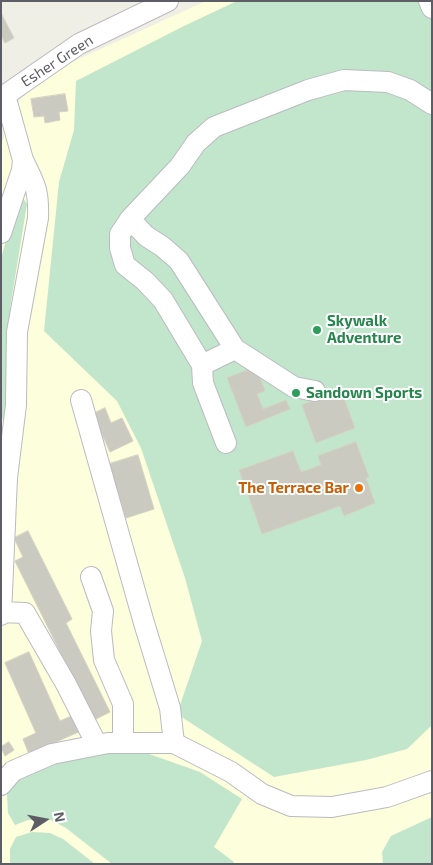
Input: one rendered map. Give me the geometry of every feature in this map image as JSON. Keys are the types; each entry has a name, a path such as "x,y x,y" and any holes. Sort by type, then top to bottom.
{"street":[{"name":"Esher Green","path":"3,96 79,44 168,1"},
{"path":"429,1 432,8"},
{"path":"226,443 203,382 202,365 163,300 145,281 125,265 120,248 120,234 130,219 180,166 196,143 214,127 308,90 344,80 388,82 410,90 432,104"},
{"path":"3,96 23,160 36,186 38,218 17,332 16,405 7,478 1,614 26,613 66,684 97,746"},
{"path":"1,233 22,170 23,160"},
{"path":"130,219 146,236 179,261 235,349 294,387 315,391"},
{"path":"202,365 235,349"},
{"path":"81,400 170,708 174,743"},
{"path":"1,442 7,478"},
{"path":"91,577 103,611 101,631 104,660 123,704 124,743"},
{"path":"1,785 13,771 52,754 108,743 174,743 231,772 262,794 291,806 342,806 387,797 432,781"}],"shaded area":[{"path":"206,1 432,1 432,864 1,864 1,144 4,137 1,123 20,100 50,72"},
{"path":"237,1 432,1 432,725 407,749 366,760 274,777 177,714 202,641 185,578 141,448 117,401 44,331 59,182 74,130 76,81"},
{"path":"22,196 27,204 11,302 6,358 9,418 3,421 1,412 1,259 17,198"},
{"path":"83,754 149,754 200,772 242,799 214,847 234,862 232,864 112,864 66,828 49,819 28,820 15,825 8,813 7,794 21,776 55,761"},
{"path":"432,817 432,864 383,864 382,852 391,836"},
{"path":"32,832 50,833 63,839 95,864 10,864 10,849 16,837"}],"building":[{"path":"1,13 14,38 5,43 1,36"},
{"path":"65,94 68,111 59,112 60,120 45,123 44,116 34,117 31,99"},
{"path":"256,367 265,391 257,394 263,409 286,400 290,409 246,427 227,378"},
{"path":"341,390 355,428 316,443 302,405"},
{"path":"105,408 111,423 122,418 133,441 110,452 93,414"},
{"path":"356,442 369,477 366,478 375,503 344,516 340,506 262,534 239,470 293,451 301,472 321,465 318,456"},
{"path":"138,455 154,509 126,518 109,464"},
{"path":"28,531 72,619 66,623 110,712 94,720 15,561 23,557 14,538"},
{"path":"29,652 60,721 76,714 83,730 29,754 23,739 36,733 5,663"},
{"path":"9,742 14,750 5,756 1,747"}],"place":[{"name":"Skywalk Adventure","path":"317,330"},
{"name":"Sandown Sports","path":"296,393"},
{"name":"The Terrace Bar","path":"359,488"}]}
